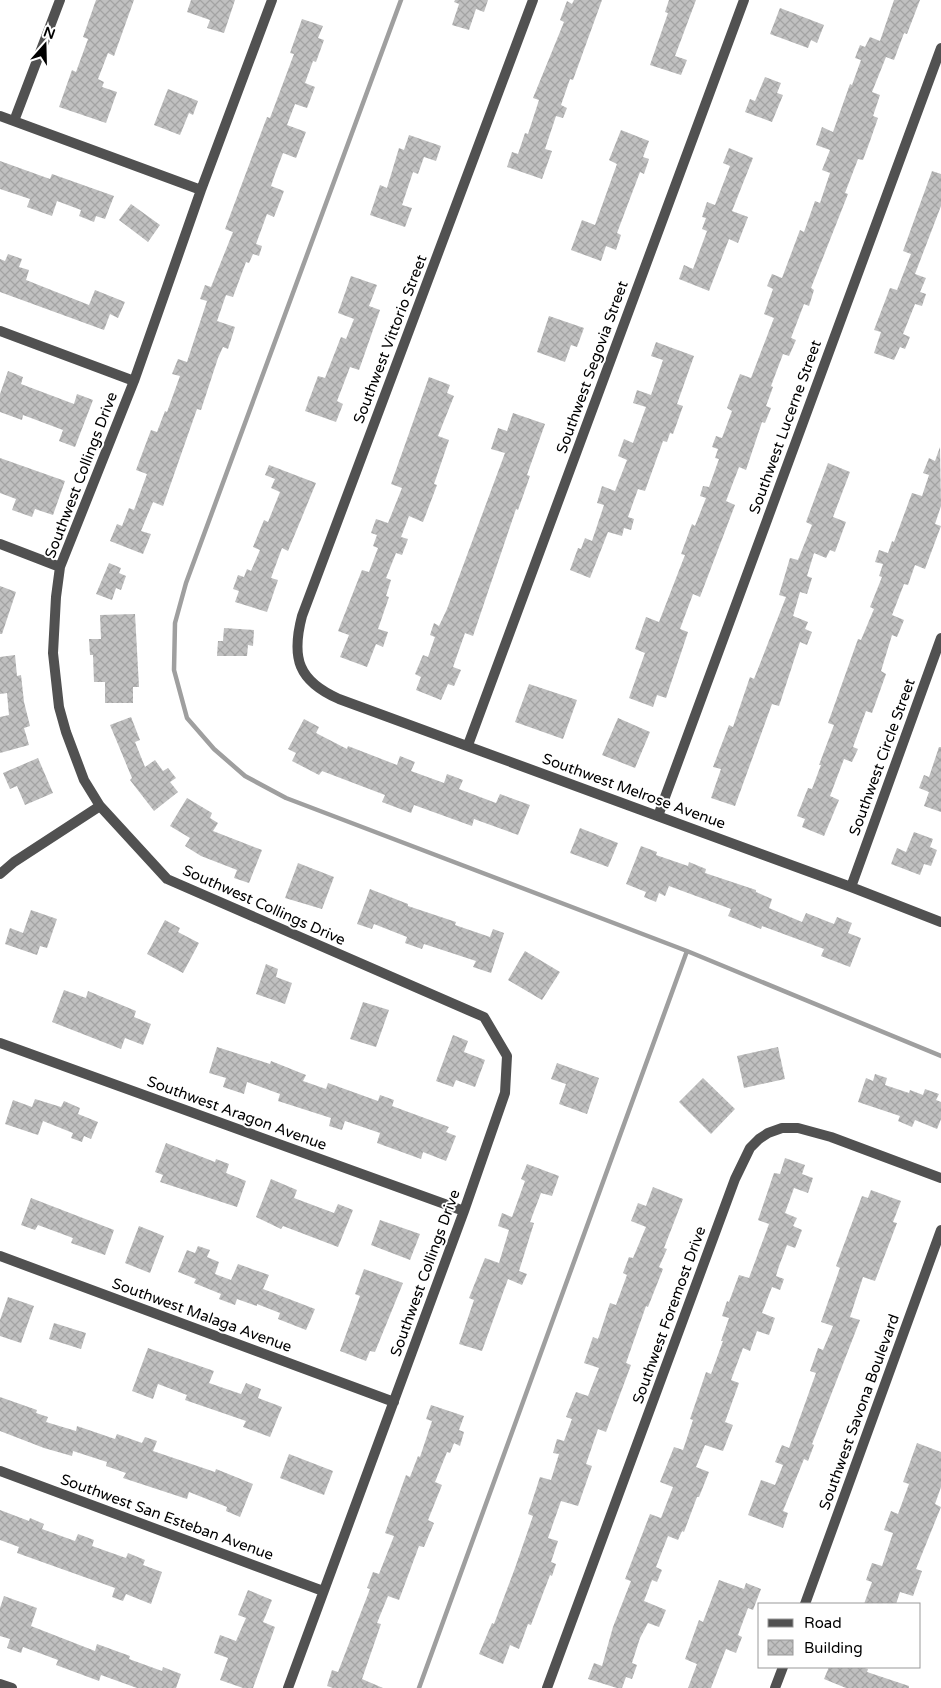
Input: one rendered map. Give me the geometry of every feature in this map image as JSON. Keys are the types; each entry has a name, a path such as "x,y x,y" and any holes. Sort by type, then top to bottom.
{"street":[{"path":"14,121 60,0"},
{"name":"Southwest Collings Drive","path":"272,0 201,190 134,381 60,567 56,596 53,653 59,707 76,763 100,806 168,879 484,1017 507,1056 505,1093 464,1211 288,1688"},
{"name":"Southwest Vittorio Street","path":"317,687 302,671 298,658 296,645 302,616 533,0"},
{"name":"Southwest Segovia Street","path":"468,745 744,0"},
{"name":"Southwest Lucerne Street","path":"658,816 941,48"},
{"path":"0,116 201,190"},
{"path":"0,331 134,381"},
{"path":"0,544 60,567"},
{"name":"Southwest Circle Street","path":"851,887 941,638"},
{"name":"Southwest Melrose Avenue","path":"317,687 339,699 468,745 941,922"},
{"path":"0,874 14,862 100,806"},
{"name":"Southwest Aragon Avenue","path":"0,1043 464,1211"},
{"name":"Southwest Foremost Drive","path":"548,1688 735,1180 750,1148 768,1133 775,1130 798,1128 811,1130 941,1178"},
{"name":"Southwest Savona Boulevard","path":"805,1603 941,1230"},
{"name":"Southwest Malaga Avenue","path":"0,1256 394,1402"},
{"name":"Southwest San Esteban Avenue","path":"0,1471 323,1591"},
{"path":"775,1688 783,1668"},
{"path":"0,1684 12,1688"}],"building":[{"path":"96,0 134,0 114,56 108,53 98,79 104,82 102,87 117,92 106,123 59,107 72,70 76,72 88,39 83,37"},
{"path":"191,0 235,0 224,33 207,28 210,20 187,12"},
{"path":"455,0 488,0 484,12 476,9 469,30 452,25 459,4 454,2"},
{"path":"574,0 602,0 573,80 570,79 561,105 567,108 563,118 556,116 545,149 552,151 542,179 507,167 512,152 518,154 525,133 528,134 539,100 533,98 564,22 560,20 567,1 572,4"},
{"path":"669,0 696,0 675,56 687,60 681,75 650,65 668,13 665,12"},
{"path":"894,0 920,0 907,34 904,33 894,60 886,57 872,92 880,95 873,116 878,118 870,141 863,160 858,159 845,193 848,194 811,288 814,290 809,306 804,304 791,338 796,340 789,356 783,354 771,386 773,387 766,406 771,408 765,423 762,422 746,470 739,467 726,501 735,505 700,597 693,594 680,629 688,632 666,698 657,695 653,707 629,698 645,653 635,649 646,617 659,622 685,555 681,554 692,524 695,526 706,498 700,496 703,486 709,487 719,459 715,458 718,449 712,447 716,436 722,438 732,411 727,408 740,374 751,378 774,318 764,314 773,289 767,286 772,274 782,278 800,230 804,232 815,201 820,203 830,173 822,170 830,150 816,145 822,127 833,132 850,84 852,85 861,60 855,58 860,45 865,47 870,37 880,41"},
{"path":"780,8 824,25 817,43 811,40 808,48 770,34"},
{"path":"302,19 323,26 318,38 324,40 316,62 313,61 305,83 315,87 307,108 295,104 287,125 306,132 296,158 283,153 275,174 271,186 284,191 274,217 267,214 256,244 262,246 259,256 253,254 249,263 246,262 233,297 226,295 217,321 235,327 228,349 223,347 218,358 201,410 197,409 163,506 153,502 141,531 151,534 143,554 110,541 117,524 122,526 129,508 134,510 147,474 136,470 151,430 157,432 165,411 167,412 180,376 172,374 178,359 187,362 207,301 200,299 205,285 211,287 233,232 225,229 267,117 270,118 294,54 290,53"},
{"path":"765,77 781,83 777,93 783,95 772,122 745,112 750,99 755,101"},
{"path":"168,89 198,101 193,115 189,113 180,135 154,125"},
{"path":"621,130 649,141 643,157 649,159 644,174 640,172 617,233 621,235 616,250 606,246 601,261 571,250 582,220 595,225 617,164 609,160"},
{"path":"409,135 441,146 436,161 424,157 418,174 413,172 402,205 412,208 405,227 370,215 380,185 387,188 399,148 404,150"},
{"path":"729,148 753,158 732,211 748,217 738,243 729,239 709,291 679,279 684,265 693,269 707,231 702,229 706,218 702,217 707,202 715,205 730,166 723,163"},
{"path":"0,161 50,179 52,174 114,196 105,219 96,216 94,222 79,216 81,210 57,201 52,216 27,207 30,199 0,189"},
{"path":"932,171 941,174 941,206 915,274 926,278 920,292 926,294 922,306 915,304 903,334 910,337 905,349 900,347 894,360 874,353 881,332 874,330 890,288 897,290 911,254 903,251"},
{"path":"131,204 160,225 148,242 119,220"},
{"path":"8,254 22,259 19,267 29,270 26,280 89,305 95,290 125,302 118,318 110,314 104,330 0,292 0,259 5,261"},
{"path":"351,276 377,285 369,306 380,310 359,370 350,367 337,401 343,404 336,422 305,411 318,376 325,378 341,337 346,339 354,319 338,313"},
{"path":"549,316 584,328 577,347 571,345 565,362 537,352"},
{"path":"656,342 694,356 677,404 683,406 673,434 670,433 667,442 663,441 645,491 638,489 628,517 634,519 631,530 624,528 622,536 608,532 590,578 570,570 578,548 581,549 585,538 592,541 604,505 597,503 602,486 615,491 627,460 618,456 624,439 633,443 646,407 633,403 637,390 651,395 663,360 651,356"},
{"path":"8,371 23,377 21,384 74,404 77,394 93,400 75,447 59,441 63,430 23,415 22,420 0,412 0,394"},
{"path":"429,377 450,385 447,393 454,396 438,436 449,440 434,484 437,485 423,522 409,516 401,537 408,539 402,555 396,553 386,578 391,580 386,596 389,597 378,629 388,632 383,647 376,644 367,667 340,657 349,635 338,631 362,570 369,572 378,548 373,546 377,535 371,533 376,519 388,523 402,488 391,484"},
{"path":"513,413 545,424 527,475 530,476 518,510 516,509 473,636 465,633 453,667 461,670 454,686 448,684 441,700 416,690 421,677 415,674 423,655 428,657 435,637 430,635 434,623 439,626 447,609 505,453 491,449 498,428 507,431"},
{"path":"940,447 941,506 935,524 941,526 925,569 915,565 908,585 904,584 892,615 904,620 897,637 892,635 881,671 886,674 872,713 866,711 853,747 858,749 852,762 844,759 830,796 839,800 824,836 802,827 805,819 797,816 808,788 812,789 821,765 819,765 834,725 828,723 858,639 861,640 874,609 870,607 882,577 879,576 883,564 875,562 879,550 888,553 912,493 922,496 929,475 923,473 929,458 935,461"},
{"path":"0,458 65,481 53,515 35,509 32,517 12,510 16,499 0,493"},
{"path":"828,463 850,472 833,517 846,522 835,552 830,550 826,558 814,553 807,576 812,578 807,594 800,592 793,616 808,622 805,629 812,632 807,645 800,642 779,706 772,704 735,806 711,798 721,769 713,767 729,725 733,727 750,677 754,679 786,597 779,595 790,558 798,560 812,525 806,522"},
{"path":"269,465 316,483 288,551 282,548 271,578 278,580 267,612 235,602 239,591 233,589 238,575 244,577 247,569 251,571 260,550 253,547 264,520 268,522 280,492 271,488 275,479 265,475"},
{"path":"109,563 121,568 119,573 126,576 121,590 116,588 112,600 96,594"},
{"path":"0,586 16,592 2,634 0,634"},
{"path":"135,614 139,687 133,687 133,703 105,703 105,682 94,682 93,655 90,655 89,639 101,639 100,615"},
{"path":"224,628 254,630 253,646 248,645 247,656 217,656 218,641 223,641"},
{"path":"15,655 17,676 21,675 24,702 30,726 24,728 29,745 0,753 0,717 9,715 7,693 0,694 0,657"},
{"path":"529,684 577,700 563,739 515,722"},
{"path":"131,717 140,740 135,742 145,767 155,760 163,771 168,768 176,778 170,782 178,792 154,811 130,780 132,778 110,725"},
{"path":"618,718 650,732 635,768 602,755"},
{"path":"304,719 319,727 316,733 347,749 348,746 397,765 400,756 415,762 411,771 444,783 447,774 463,780 459,789 496,803 500,794 530,805 518,835 474,819 472,826 414,805 411,813 382,802 385,795 322,771 319,775 292,761 296,753 288,749"},
{"path":"939,747 941,747 941,812 924,806 929,792 919,788 924,775 929,777"},
{"path":"38,758 53,793 25,805 17,786 10,789 3,773"},
{"path":"187,798 212,813 210,818 218,823 213,831 262,850 249,883 234,878 237,870 201,856 185,846 190,838 170,826"},
{"path":"580,828 618,843 608,867 570,853"},
{"path":"914,832 933,839 930,847 937,850 931,866 924,864 920,875 891,864 897,848 906,852"},
{"path":"641,846 657,852 656,855 688,866 689,862 706,869 705,873 756,890 756,892 772,899 769,908 802,922 806,913 834,924 837,917 852,923 848,933 861,938 850,967 821,956 824,949 762,926 761,929 728,916 731,909 669,886 665,896 659,893 656,902 644,897 646,892 626,884"},
{"path":"298,863 334,877 322,909 285,898"},
{"path":"370,889 408,904 408,906 456,922 455,925 490,937 493,929 504,933 491,973 473,967 476,961 424,944 422,949 405,943 407,937 374,924 372,929 357,924"},
{"path":"31,910 57,919 47,948 40,946 37,955 5,944 10,928 23,933"},
{"path":"165,920 180,928 178,932 199,943 183,973 147,954"},
{"path":"525,951 560,972 542,1000 508,980"},
{"path":"266,964 278,969 276,977 292,983 285,1004 256,994"},
{"path":"64,990 86,998 88,991 136,1011 134,1017 151,1024 143,1045 125,1038 121,1049 52,1022"},
{"path":"363,1002 389,1010 376,1047 350,1039"},
{"path":"453,1035 468,1041 464,1052 485,1060 475,1087 456,1080 453,1087 436,1081"},
{"path":"217,1047 270,1064 271,1061 306,1075 303,1081 326,1089 328,1083 378,1101 380,1095 394,1100 392,1106 449,1127 446,1132 456,1136 446,1161 423,1152 421,1159 377,1143 380,1133 345,1121 342,1130 329,1126 331,1118 278,1101 280,1094 247,1082 244,1094 223,1087 226,1078 209,1073"},
{"path":"778,1047 785,1079 744,1088 737,1056"},
{"path":"557,1063 599,1078 587,1114 559,1104 566,1084 551,1079"},
{"path":"875,1074 887,1078 885,1085 909,1093 910,1090 923,1095 925,1089 939,1094 936,1100 941,1102 941,1119 937,1129 915,1120 912,1127 898,1121 900,1116 858,1102 866,1078 873,1081"},
{"path":"703,1078 735,1109 711,1134 679,1102"},
{"path":"35,1099 61,1107 64,1101 80,1108 78,1114 98,1122 91,1139 84,1136 82,1142 71,1138 73,1133 43,1121 38,1135 5,1124 13,1100 32,1107"},
{"path":"166,1143 215,1162 216,1159 229,1164 226,1173 246,1181 237,1207 160,1182 163,1175 155,1172"},
{"path":"785,1158 805,1165 802,1174 813,1178 808,1193 794,1188 785,1213 797,1218 793,1226 802,1230 795,1248 787,1245 776,1276 784,1279 780,1290 772,1287 762,1313 775,1318 769,1335 757,1331 750,1351 743,1348 731,1380 739,1383 725,1422 733,1425 723,1451 705,1445 696,1467 709,1472 699,1497 697,1497 684,1532 682,1531 678,1540 668,1536 656,1567 662,1570 657,1582 652,1580 644,1601 666,1610 659,1627 648,1623 640,1638 632,1663 637,1665 632,1679 626,1677 622,1688 588,1679 594,1663 602,1666 613,1627 631,1581 625,1579 650,1514 661,1518 673,1487 660,1482 674,1447 683,1450 693,1420 690,1419 706,1372 711,1374 723,1341 721,1341 729,1318 722,1316 727,1301 729,1302 739,1275 749,1278 769,1224 758,1220 774,1173 780,1174"},
{"path":"527,1164 559,1176 552,1196 541,1193 530,1222 534,1223 519,1271 527,1274 522,1285 508,1279 482,1351 459,1344 474,1300 469,1298 485,1258 499,1263 509,1230 498,1226 502,1213 512,1217 525,1181 521,1179"},
{"path":"271,1179 297,1190 294,1198 334,1213 338,1204 353,1210 338,1247 283,1226 281,1229 256,1217"},
{"path":"653,1187 683,1199 664,1248 667,1249 659,1267 663,1269 648,1307 646,1306 626,1363 631,1365 606,1432 598,1429 586,1464 592,1466 578,1506 561,1501 548,1538 558,1541 551,1562 556,1564 552,1576 550,1575 531,1625 528,1624 519,1649 510,1645 503,1664 479,1654 492,1623 494,1624 533,1516 528,1514 540,1477 551,1480 559,1454 553,1453 557,1439 564,1441 572,1419 566,1417 576,1392 588,1396 599,1368 584,1363 593,1337 598,1339 610,1303 616,1305 627,1275 623,1273 629,1257 633,1258 646,1227 631,1221 638,1203 646,1206"},
{"path":"871,1190 901,1201 893,1222 897,1223 875,1281 863,1277 850,1317 860,1320 812,1444 814,1445 808,1461 804,1459 783,1511 788,1513 783,1528 748,1515 761,1480 775,1485 783,1465 775,1462 782,1445 789,1448 816,1373 810,1371 818,1348 823,1350 833,1326 821,1322 840,1268 836,1266 862,1196 868,1198"},
{"path":"31,1198 114,1230 105,1255 71,1243 73,1238 38,1225 35,1230 21,1225"},
{"path":"380,1220 420,1234 410,1260 371,1245"},
{"path":"139,1226 164,1236 150,1273 125,1263"},
{"path":"198,1246 210,1250 207,1257 219,1262 215,1274 231,1280 238,1264 269,1275 263,1289 315,1309 306,1330 278,1319 280,1313 257,1304 257,1306 237,1299 235,1305 219,1299 221,1294 194,1283 196,1279 178,1272 187,1250 195,1253"},
{"path":"364,1269 403,1283 375,1352 370,1351 366,1361 340,1351 360,1296 355,1294"},
{"path":"8,1297 34,1306 21,1343 0,1336 0,1320"},
{"path":"54,1323 86,1333 81,1349 49,1339"},
{"path":"148,1348 214,1371 209,1383 241,1394 246,1383 261,1389 258,1398 282,1407 270,1437 243,1427 246,1421 185,1400 187,1395 158,1384 153,1399 132,1391"},
{"path":"0,1397 37,1410 36,1413 48,1417 46,1422 76,1431 77,1426 115,1439 117,1434 142,1443 145,1437 157,1441 153,1451 215,1472 216,1469 253,1484 240,1517 226,1511 227,1507 189,1492 187,1499 123,1478 126,1473 106,1466 107,1462 73,1451 72,1456 44,1448 0,1431"},
{"path":"431,1405 464,1416 459,1430 464,1432 460,1446 454,1443 450,1453 447,1452 435,1482 442,1485 428,1520 434,1523 424,1547 419,1546 399,1600 388,1596 377,1623 381,1624 362,1679 383,1688 333,1688 327,1686 332,1670 338,1672 370,1589 367,1588 373,1572 379,1574 394,1536 385,1533 406,1475 410,1477 418,1456 420,1457 432,1421 426,1419"},
{"path":"917,1443 941,1452 941,1487 935,1504 941,1507 916,1569 922,1571 913,1596 900,1592 896,1603 864,1603 872,1582 866,1580 872,1563 882,1566 893,1533 884,1530 891,1511 898,1514 909,1484 903,1482"},
{"path":"289,1454 333,1471 324,1495 280,1478"},
{"path":"0,1510 29,1521 30,1518 44,1524 42,1529 75,1541 78,1534 94,1540 92,1546 126,1558 128,1553 145,1560 143,1565 162,1572 151,1604 126,1594 123,1601 112,1597 115,1588 17,1553 19,1547 0,1540"},
{"path":"719,1580 744,1589 746,1583 761,1589 753,1610 748,1608 738,1635 742,1637 736,1653 726,1649 711,1688 688,1688 697,1664 685,1659 699,1620 703,1622"},
{"path":"248,1590 272,1600 263,1622 275,1627 253,1688 243,1688 220,1680 228,1658 214,1653 220,1635 236,1641 246,1618 238,1615"},
{"path":"4,1596 37,1608 31,1626 95,1651 97,1644 130,1656 129,1659 162,1671 163,1667 181,1674 176,1688 137,1688 101,1675 99,1681 56,1665 58,1660 23,1647 21,1653 7,1648 10,1639 0,1636 0,1608"},
{"path":"829,1668 864,1668 868,1669 867,1672 909,1686 909,1688 846,1688 824,1679"}],"waterway":[{"path":"401,0 186,583 175,623 174,670 187,718 214,749 245,776 286,798 687,951 941,1056"},
{"path":"419,1688 687,951"}]}
